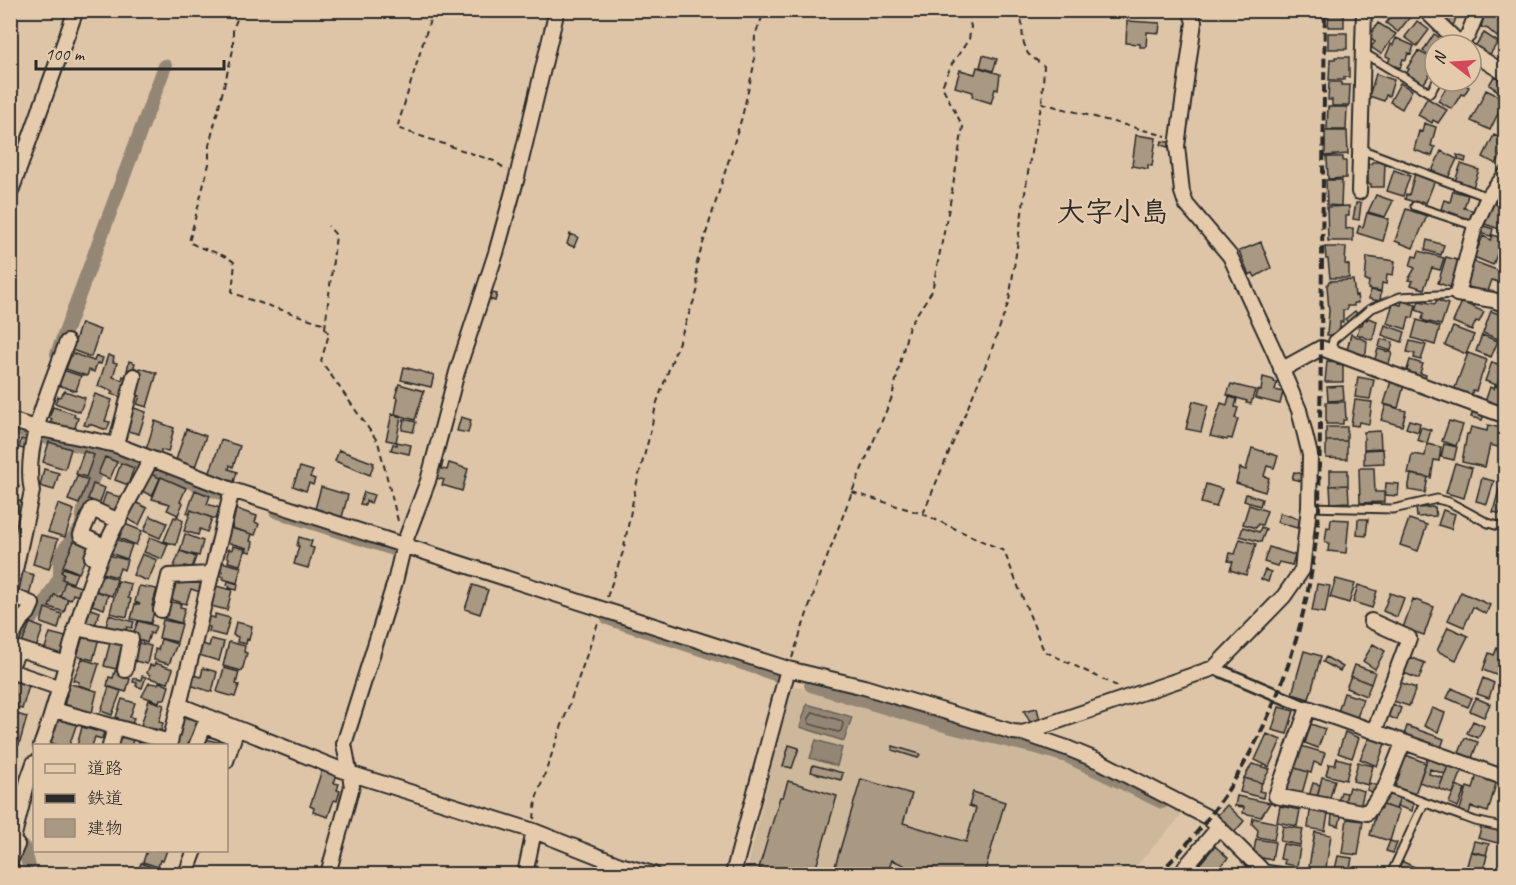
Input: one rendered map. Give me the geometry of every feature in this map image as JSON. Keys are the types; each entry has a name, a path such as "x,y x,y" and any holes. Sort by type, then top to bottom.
{"street":[{"path":"10,194 76,10"},
{"path":"328,874 352,786 344,744 404,545 428,481 457,372 496,253 517,177 557,10"},
{"path":"1023,733 1214,668 1284,597 1302,570 1309,507 1310,455 1299,410 1230,256 1186,204 1182,192 1178,139 1194,22 1190,10"},
{"path":"1359,192 1364,10"},
{"path":"1425,10 1448,33"},
{"path":"1469,33 1478,10"},
{"path":"1483,60 1506,74"},
{"path":"1506,174 1488,197 1475,226 1456,294 1492,300 1506,305"},
{"path":"10,642 20,621 28,614 33,604 10,594 32,491 29,477 36,428 67,342"},
{"path":"1281,370 1321,348 1506,416"},
{"path":"116,445 134,376"},
{"path":"10,420 36,428 116,445 231,490 788,669 864,687 1067,748 1101,762 1209,818 1262,871"},
{"path":"42,744 54,710 75,628 99,559 151,459"},
{"path":"54,710 169,744 231,490"},
{"path":"90,584 82,581 98,543 81,535 92,509 119,521"},
{"path":"161,610 169,576 211,574"},
{"path":"1371,621 1409,638 1374,732"},
{"path":"75,628 130,639 124,670"},
{"path":"60,688 10,670 19,649 66,664"},
{"path":"1214,668 1308,708 1497,775 1506,776"},
{"path":"733,874 788,669"},
{"path":"179,705 236,733 349,773 534,831 620,865 654,874"},
{"path":"1308,708 1276,796 1367,813 1385,788 1402,742"},
{"path":"197,744 204,726 236,733"},
{"path":"111,744 115,727"},
{"path":"228,755 236,733"},
{"path":"10,861 17,845 12,838 33,769"},
{"path":"1182,874 1186,866 1219,827"},
{"path":"525,874 534,831"},
{"path":"186,874 194,852"}],"lane":[{"path":"1362,52 1423,89"},
{"path":"1360,149 1488,197"},
{"path":"1415,206 1475,226"},
{"path":"1331,351 1333,340 1370,309 1400,297 1456,294"},
{"path":"1309,507 1393,509 1437,499 1449,502 1488,523 1506,528"},
{"path":"1385,788 1474,821 1506,828"},
{"path":"1391,874 1424,803"},
{"path":"1262,871 1295,874"}],"path":[{"path":"241,10 233,29 233,50 209,146 210,164 189,242 235,263 232,292 322,323 329,334 321,361 378,442 399,521"},
{"path":"433,10 397,128 494,161 517,177"},
{"path":"534,831 536,800 623,552 634,490 656,405 698,289 696,266 742,117 754,65 755,35 765,10"},
{"path":"788,669 852,492 892,397 909,326 932,291 963,127 942,86 952,64 969,39 971,27 967,10"},
{"path":"923,514 989,357 1009,301 1032,146 1042,104 1044,66 1029,54 1023,41 1021,10"},
{"path":"1042,104 1178,139"},
{"path":"325,329 336,235 328,226"},
{"path":"852,492 923,514 1004,551 1044,651 1135,695"}],"shaded area":[{"path":"795,686 1058,760 1129,788 1183,814 1129,874 746,874 788,697"}],"water":[{"path":"807,704 852,717 844,741 800,727"},
{"path":"816,740 842,748 837,766 810,758"}],"building":[{"path":"1329,10 1344,10 1344,27 1328,27"},
{"path":"1373,10 1388,10 1383,18"},
{"path":"1396,10 1403,10 1410,17 1398,32 1386,23"},
{"path":"1441,10 1459,10 1453,26 1440,20"},
{"path":"1485,10 1492,10 1506,21 1506,27 1497,37 1488,29 1481,27"},
{"path":"1127,21 1160,23 1159,33 1147,32 1146,47 1126,43"},
{"path":"1417,21 1429,30 1423,33 1423,38 1417,46 1405,37"},
{"path":"1378,23 1396,34 1381,54 1371,47 1375,42 1368,37"},
{"path":"1328,33 1347,33 1347,49 1328,49"},
{"path":"1483,34 1498,42 1487,59 1483,56"},
{"path":"1502,37 1506,38 1505,46 1500,44"},
{"path":"1396,38 1414,46 1406,60 1403,59 1400,68 1388,63 1390,58 1386,56"},
{"path":"1418,51 1423,54 1423,85 1406,74 1409,69 1407,68"},
{"path":"983,55 997,59 993,71 980,67"},
{"path":"1335,57 1349,57 1349,77 1344,77 1344,80 1329,80 1330,59 1335,59"},
{"path":"977,67 1000,74 998,90 995,89 991,103 972,97 973,92 955,87 960,70 975,74"},
{"path":"1376,74 1394,80 1389,96 1386,95 1384,101 1369,96"},
{"path":"1495,75 1506,81 1506,96 1489,85"},
{"path":"1329,82 1350,85 1349,106 1332,106 1332,100 1328,100"},
{"path":"1400,83 1412,90 1402,109 1390,102"},
{"path":"1486,90 1505,99 1490,130 1471,121"},
{"path":"1443,93 1465,93 1461,94 1452,109 1438,101"},
{"path":"1427,98 1447,110 1438,123 1433,120 1432,123 1418,115"},
{"path":"1328,107 1347,107 1346,130 1327,130"},
{"path":"1424,123 1436,127 1431,146 1435,147 1432,156 1414,150 1419,131 1422,132"},
{"path":"1325,131 1347,131 1348,154 1325,156"},
{"path":"1136,135 1156,138 1152,166 1148,165 1148,169 1132,166"},
{"path":"1494,135 1506,141 1506,146 1496,164 1483,157"},
{"path":"1162,141 1172,143 1171,148 1161,145"},
{"path":"1441,151 1457,159 1448,178 1432,171"},
{"path":"1457,155 1466,158 1465,162 1459,160"},
{"path":"1327,157 1343,157 1343,161 1346,161 1346,178 1328,179"},
{"path":"1385,162 1384,187 1371,187 1371,184 1368,184 1368,164"},
{"path":"1461,164 1479,170 1473,187 1455,181"},
{"path":"1394,170 1410,176 1403,196 1387,191"},
{"path":"1415,173 1435,180 1426,203 1421,201 1420,204 1405,199 1406,194 1409,195"},
{"path":"1326,180 1342,180 1341,206 1327,205"},
{"path":"1453,191 1468,195 1464,208 1475,211 1472,220 1441,209 1444,200 1450,202"},
{"path":"1497,191 1504,194 1500,203 1494,201"},
{"path":"1376,195 1393,201 1385,217 1368,212"},
{"path":"1356,203 1361,203 1359,220 1353,219"},
{"path":"1492,203 1506,208 1506,220 1502,230 1485,224"},
{"path":"1349,206 1346,229 1353,228 1353,241 1328,241 1327,207"},
{"path":"1406,209 1427,216 1413,248 1395,241"},
{"path":"1367,213 1389,219 1383,241 1357,233 1359,226 1363,227"},
{"path":"1481,225 1493,229 1491,236 1479,233"},
{"path":"570,234 578,237 574,247 567,244"},
{"path":"1493,235 1506,240 1506,243 1502,250 1499,249 1493,265 1474,257 1483,236 1491,240"},
{"path":"1427,240 1444,245 1441,255 1425,250"},
{"path":"1261,242 1271,268 1255,277 1253,273 1249,275 1239,251"},
{"path":"1325,247 1346,247 1345,264 1349,265 1349,278 1330,278"},
{"path":"1419,251 1444,258 1440,270 1432,268 1424,289 1411,285 1413,281 1408,280 1415,268 1410,266 1413,256 1417,257"},
{"path":"1367,257 1395,261 1393,275 1387,274 1386,284 1382,283 1381,291 1368,289 1369,281 1365,281"},
{"path":"1446,257 1461,261 1453,288 1438,283"},
{"path":"1473,261 1502,272 1498,282 1492,280 1487,294 1464,285"},
{"path":"1353,280 1358,303 1354,303 1354,306 1347,306 1347,310 1343,310 1340,331 1327,335 1329,311 1327,285 1329,281"},
{"path":"1370,290 1381,292 1380,301 1369,299"},
{"path":"488,292 497,294 495,301 486,298"},
{"path":"1437,300 1448,304 1441,325 1425,321 1422,319 1424,313 1416,310 1419,301 1435,304"},
{"path":"1402,301 1416,305 1413,318 1409,317 1406,329 1387,323 1393,303 1401,305"},
{"path":"1462,302 1484,312 1472,330 1453,322"},
{"path":"1355,311 1358,315 1349,323 1345,319"},
{"path":"1491,311 1506,317 1498,339 1483,333"},
{"path":"1364,319 1377,321 1371,340 1357,334"},
{"path":"1417,320 1440,327 1435,345 1412,338"},
{"path":"81,323 100,330 91,357 72,350"},
{"path":"1385,325 1405,332 1402,342 1382,335"},
{"path":"1453,327 1474,335 1466,354 1445,345"},
{"path":"1351,334 1367,341 1366,353 1363,355 1359,353 1357,357 1346,354"},
{"path":"1482,335 1498,341 1491,357 1476,351"},
{"path":"1381,339 1393,342 1391,351 1379,347"},
{"path":"1506,340 1506,356 1498,352"},
{"path":"1410,341 1426,345 1421,360 1414,358 1415,354 1407,352"},
{"path":"1378,349 1392,353 1388,366 1374,362"},
{"path":"72,353 94,361 96,356 103,358 101,364 97,363 94,372 89,370 87,376 66,369"},
{"path":"1468,353 1487,360 1476,391 1473,390 1470,399 1453,393"},
{"path":"108,355 114,357 113,362 117,363 113,377 122,380 127,374 132,376 125,398 111,394 113,391 98,386"},
{"path":"1410,360 1423,364 1420,373 1426,375 1424,383 1406,373"},
{"path":"129,361 135,363 132,374 127,371"},
{"path":"1327,361 1338,362 1337,365 1343,366 1343,382 1325,382"},
{"path":"1492,362 1506,367 1503,381 1499,379 1497,385 1485,381"},
{"path":"404,367 434,375 431,387 401,380"},
{"path":"140,368 157,373 147,407 137,404 140,396 133,394"},
{"path":"63,370 81,376 76,391 58,385"},
{"path":"1263,377 1274,380 1277,383 1275,390 1283,392 1280,404 1255,398 1257,390 1261,391"},
{"path":"1358,377 1374,380 1370,399 1355,397"},
{"path":"1391,381 1404,385 1398,408 1384,404"},
{"path":"399,384 424,391 415,420 395,414 398,398 395,397"},
{"path":"1231,384 1255,390 1251,404 1227,395"},
{"path":"1343,386 1344,400 1328,401 1327,387"},
{"path":"1495,386 1505,389 1500,407 1484,405 1490,387 1494,389"},
{"path":"65,391 85,398 80,412 55,403 58,396 60,397"},
{"path":"95,394 112,400 105,421 110,422 107,430 89,424 84,425"},
{"path":"1229,397 1237,399 1235,407 1238,408 1235,418 1238,419 1232,439 1210,436 1221,403 1227,405"},
{"path":"1355,400 1372,402 1369,424 1359,422 1358,426 1351,425"},
{"path":"1193,401 1208,405 1201,432 1186,429"},
{"path":"1326,402 1345,402 1346,420 1343,420 1343,424 1326,424"},
{"path":"1386,405 1406,411 1402,426 1381,420"},
{"path":"53,407 75,414 74,417 78,418 74,431 50,423 52,419 49,418"},
{"path":"131,407 146,412 139,434 124,430"},
{"path":"1473,411 1484,414 1482,420 1471,417"},
{"path":"392,414 401,417 396,442 386,440"},
{"path":"461,417 471,420 468,433 457,431"},
{"path":"404,419 416,422 413,432 402,430"},
{"path":"1409,420 1420,423 1418,432 1406,428"},
{"path":"155,421 174,428 168,452 161,450 159,458 145,453"},
{"path":"1449,421 1463,425 1456,446 1442,441"},
{"path":"1488,425 1506,429 1502,448 1490,445 1485,467 1462,462 1467,434 1471,427 1487,431"},
{"path":"1326,427 1347,427 1347,441 1326,441"},
{"path":"1421,427 1431,430 1427,443 1417,440"},
{"path":"186,429 206,436 195,467 176,460"},
{"path":"1380,431 1381,448 1364,449 1364,432"},
{"path":"21,439 30,441 29,450 19,448"},
{"path":"221,440 240,446 233,467 230,465 229,469 237,472 233,485 214,478 215,475 209,475"},
{"path":"1326,441 1347,441 1347,459 1326,458"},
{"path":"49,442 71,449 65,469 43,462"},
{"path":"397,442 411,445 409,454 391,450 393,444 397,445"},
{"path":"1427,444 1441,447 1439,461 1434,460 1431,478 1408,474 1412,454 1425,456"},
{"path":"1444,444 1457,447 1454,460 1441,457"},
{"path":"1252,448 1278,456 1274,468 1267,466 1264,476 1269,478 1265,492 1236,483 1240,468 1246,470"},
{"path":"1383,449 1384,463 1364,464 1364,450"},
{"path":"339,450 374,463 370,475 335,461"},
{"path":"84,451 94,455 86,477 76,474"},
{"path":"105,457 117,462 110,479 98,474"},
{"path":"438,460 443,462 441,469 447,470 449,463 468,469 462,491 442,485 444,480 433,477"},
{"path":"121,463 134,468 128,485 115,480"},
{"path":"1455,463 1472,468 1464,498 1446,493"},
{"path":"300,467 313,471 310,477 315,479 313,485 309,483 306,491 293,486"},
{"path":"1359,468 1374,468 1375,492 1384,492 1384,502 1360,503"},
{"path":"44,469 59,473 54,490 40,486"},
{"path":"1330,470 1348,470 1348,485 1330,486"},
{"path":"1294,472 1303,474 1302,481 1292,479"},
{"path":"148,473 160,478 152,496 140,490"},
{"path":"1411,474 1428,477 1425,493 1408,490"},
{"path":"77,476 88,480 79,504 68,500"},
{"path":"161,477 186,488 178,515 167,510 170,504 152,499"},
{"path":"1482,478 1494,481 1487,504 1476,501"},
{"path":"10,483 19,486 16,500 25,502 23,512 10,509"},
{"path":"1386,483 1399,484 1398,496 1385,495"},
{"path":"93,484 105,488 98,508 89,505 91,500 88,499"},
{"path":"1206,484 1222,489 1216,507 1201,503"},
{"path":"1348,485 1349,502 1331,503 1330,486"},
{"path":"321,487 348,495 342,517 315,509"},
{"path":"1499,489 1506,490 1506,515 1493,512"},
{"path":"195,490 210,496 207,504 220,508 218,520 191,510 190,514 187,513"},
{"path":"364,492 374,495 371,503 366,501 365,505 360,504"},
{"path":"106,493 120,497 113,515 100,510"},
{"path":"1246,494 1262,499 1260,506 1244,501"},
{"path":"133,501 147,508 139,525 125,518"},
{"path":"58,504 74,510 65,537 48,532"},
{"path":"1249,505 1267,511 1262,525 1258,524 1256,528 1243,524"},
{"path":"1435,507 1436,516 1417,517 1416,508"},
{"path":"236,509 257,516 255,522 259,524 255,535 232,528"},
{"path":"191,510 212,518 207,532 200,529 198,535 184,531"},
{"path":"1443,510 1455,514 1451,529 1438,525"},
{"path":"1280,513 1300,519 1297,528 1277,522"},
{"path":"150,516 167,523 160,538 144,531"},
{"path":"177,516 183,521 176,545 164,541 174,517"},
{"path":"1331,519 1349,520 1346,553 1328,551 1329,543 1325,542 1327,527 1330,528"},
{"path":"1358,519 1368,519 1366,536 1357,535"},
{"path":"1409,519 1427,525 1418,551 1400,545"},
{"path":"125,524 142,531 136,545 119,538"},
{"path":"1243,527 1259,532 1261,527 1266,529 1261,542 1240,536"},
{"path":"230,528 252,534 251,552 246,551 247,548 226,542"},
{"path":"185,534 203,541 199,556 180,551"},
{"path":"41,535 58,539 49,569 33,564"},
{"path":"150,537 168,544 162,559 144,552"},
{"path":"299,537 312,541 310,547 314,548 308,568 294,564"},
{"path":"75,539 91,546 79,573 63,566"},
{"path":"115,539 132,545 127,559 110,553"},
{"path":"1240,539 1256,544 1246,575 1230,570 1233,562 1228,561 1230,553 1235,554"},
{"path":"233,546 245,549 240,565 228,562 229,549 232,550"},
{"path":"1269,547 1295,555 1292,565 1279,562 1277,566 1264,562"},
{"path":"180,551 196,557 192,568 185,566 183,572 173,569"},
{"path":"142,554 157,560 148,581 133,575"},
{"path":"108,555 127,560 124,570 120,568 117,577 102,573"},
{"path":"221,562 241,567 237,583 223,579 222,571 218,570"},
{"path":"63,568 77,573 73,583 62,579"},
{"path":"19,570 34,575 29,596 13,592"},
{"path":"1265,570 1271,572 1268,582 1261,579"},
{"path":"100,574 117,579 112,596 96,591"},
{"path":"187,577 204,580 200,592 191,589 186,604 166,598 170,586 175,588 177,580 185,582"},
{"path":"1336,579 1355,584 1349,603 1330,597"},
{"path":"118,581 131,584 128,598 131,599 127,617 110,613"},
{"path":"228,581 238,584 237,590 229,588"},
{"path":"65,582 81,587 78,596 73,594 71,600 60,596"},
{"path":"1317,584 1330,586 1325,613 1312,611"},
{"path":"473,585 488,590 480,614 465,609"},
{"path":"1358,585 1377,591 1372,608 1353,602"},
{"path":"139,586 157,589 152,606 155,607 151,623 131,619 135,604 140,604 135,602"},
{"path":"216,586 232,590 227,610 207,605 210,593 214,594"},
{"path":"92,590 108,595 104,609 92,605 94,601 89,599"},
{"path":"1461,592 1490,605 1486,614 1473,607 1464,627 1448,620"},
{"path":"1390,593 1404,598 1397,617 1383,611"},
{"path":"54,595 68,599 64,612 49,607"},
{"path":"1413,599 1434,607 1424,635 1403,628"},
{"path":"167,601 181,604 180,607 185,608 181,623 163,618"},
{"path":"45,608 62,614 58,629 41,623"},
{"path":"87,608 100,612 95,625 82,621"},
{"path":"215,614 230,618 225,636 209,632 210,627 206,626 208,616 215,618"},
{"path":"109,615 134,622 132,628 127,627 124,635 105,630"},
{"path":"163,620 182,624 177,642 159,638"},
{"path":"138,621 156,626 153,634 150,633 147,643 132,637"},
{"path":"236,622 252,626 246,644 237,642 238,637 233,635"},
{"path":"30,623 43,628 36,648 21,646"},
{"path":"1448,627 1468,636 1456,660 1437,651"},
{"path":"1501,632 1506,633 1506,679 1483,670 1489,653 1494,655 1497,648 1501,649 1505,639 1499,637"},
{"path":"50,633 66,637 60,659 44,651"},
{"path":"88,634 99,638 93,660 77,656 83,636 87,637"},
{"path":"111,639 123,642 116,669 104,666"},
{"path":"161,639 177,644 169,664 154,660 155,649 158,650"},
{"path":"211,639 224,642 219,661 199,655 202,644 209,646"},
{"path":"135,642 151,646 147,664 131,660"},
{"path":"229,642 245,646 244,652 247,653 242,671 223,666"},
{"path":"1373,644 1385,651 1375,669 1363,661"},
{"path":"1304,651 1321,656 1309,699 1292,694"},
{"path":"1326,657 1343,667 1340,671 1323,662"},
{"path":"1410,657 1425,663 1419,679 1404,673"},
{"path":"82,659 99,664 91,689 78,685 79,682 73,680"},
{"path":"155,663 173,669 168,683 149,678 150,675 147,673 150,665 154,666"},
{"path":"1355,665 1375,672 1371,684 1351,676"},
{"path":"203,668 217,672 212,692 190,685 193,675 201,677"},
{"path":"224,668 239,672 236,684 239,685 235,697 217,692"},
{"path":"115,671 130,679 126,692 107,686 109,677 113,678"},
{"path":"142,676 146,677 142,688 133,682 134,678 141,680"},
{"path":"1351,676 1371,684 1366,696 1346,688"},
{"path":"1483,678 1494,683 1489,698 1477,694"},
{"path":"13,681 29,686 22,709 10,706 10,689"},
{"path":"1396,681 1416,688 1409,706 1390,700"},
{"path":"159,682 169,686 165,699 160,699 159,702 142,696 149,683 158,684"},
{"path":"67,683 97,691 91,717 63,709"},
{"path":"109,687 121,691 112,715 101,711"},
{"path":"1452,688 1472,698 1468,707 1447,698"},
{"path":"1344,693 1363,699 1357,718 1338,712"},
{"path":"1476,698 1490,704 1484,717 1470,711"},
{"path":"122,699 135,703 130,717 134,718 131,726 117,722 116,717"},
{"path":"149,700 164,705 159,722 163,723 161,731 155,729 154,733 143,729 144,726 141,725"},
{"path":"1388,702 1401,708 1397,720 1383,714"},
{"path":"1279,707 1294,711 1287,734 1272,730"},
{"path":"1037,708 1040,720 1030,722 1024,711"},
{"path":"1432,708 1445,713 1438,732 1424,726"},
{"path":"10,712 27,717 19,745 10,742"},
{"path":"59,716 77,723 70,744 50,742"},
{"path":"182,717 200,721 191,744 175,744"},
{"path":"1473,721 1484,726 1478,738 1467,733"},
{"path":"1311,724 1325,729 1318,748 1305,743"},
{"path":"97,726 105,728 102,739 95,737 93,744 78,744 82,727 96,731"},
{"path":"1407,726 1444,739 1440,751 1403,738"},
{"path":"117,732 134,737 132,744 114,744"},
{"path":"1345,732 1359,738 1352,758 1338,753"},
{"path":"1267,734 1281,740 1269,767 1255,760"},
{"path":"141,737 149,740 148,744 139,744"},
{"path":"1369,738 1385,744 1377,766 1360,759"},
{"path":"1465,738 1478,742 1472,758 1459,753"},
{"path":"205,739 225,744 204,744"},
{"path":"789,745 799,748 792,768 783,766"},
{"path":"893,746 920,754 918,758 892,750"},
{"path":"1301,746 1325,753 1321,765 1314,762 1311,773 1295,768"},
{"path":"1506,747 1506,769 1498,766"},
{"path":"1406,755 1426,763 1415,794 1395,787"},
{"path":"1428,756 1449,763 1445,774 1430,769 1429,774 1443,778 1439,789 1419,782"},
{"path":"1337,758 1351,762 1346,780 1326,775 1329,764 1335,765"},
{"path":"1358,762 1373,766 1368,785 1353,781"},
{"path":"1449,763 1463,768 1453,794 1439,789"},
{"path":"1252,764 1270,769 1262,783 1244,778"},
{"path":"813,765 843,773 841,780 811,772"},
{"path":"323,767 338,772 334,783 339,784 337,790 340,791 328,817 313,812 314,808 310,806"},
{"path":"1295,768 1308,772 1301,797 1286,792"},
{"path":"1477,774 1497,780 1488,812 1471,807 1468,816 1459,813 1467,787 1473,789"},
{"path":"1322,777 1335,780 1329,801 1317,798"},
{"path":"1244,778 1262,783 1259,791 1264,792 1263,798 1240,792"},
{"path":"861,779 912,794 903,823 966,842 976,808 969,806 973,792 1005,802 984,874 903,874 904,865 892,860 884,874 833,873"},
{"path":"788,781 837,796 814,874 779,874 759,868 780,797 783,797"},
{"path":"1313,783 1320,785 1316,801 1308,799"},
{"path":"1369,783 1378,786 1375,793 1367,790"},
{"path":"1456,785 1465,789 1458,807 1449,803"},
{"path":"1349,787 1364,791 1360,808 1344,804"},
{"path":"1341,792 1347,793 1344,807 1337,805"},
{"path":"1387,793 1400,797 1396,809 1383,805"},
{"path":"1237,796 1270,803 1261,817 1243,813 1244,807 1235,806"},
{"path":"1400,797 1414,801 1412,811 1397,806"},
{"path":"1379,804 1399,810 1390,841 1370,835"},
{"path":"1227,805 1244,821 1232,835 1214,819"},
{"path":"1280,806 1300,810 1297,826 1277,822"},
{"path":"1310,811 1328,814 1325,831 1308,828"},
{"path":"1332,815 1341,816 1339,826 1331,824"},
{"path":"1253,818 1277,823 1274,840 1257,837 1258,830 1252,824"},
{"path":"1347,819 1363,821 1358,855 1342,853"},
{"path":"1283,826 1303,829 1300,845 1280,841"},
{"path":"1482,826 1506,832 1506,845 1478,838"},
{"path":"1315,832 1331,835 1325,874 1308,872"},
{"path":"1256,839 1275,842 1272,860 1253,856"},
{"path":"1390,841 1397,843 1393,853 1386,851"},
{"path":"1474,841 1489,844 1486,855 1471,852"},
{"path":"1283,844 1300,847 1297,866 1284,864 1285,860 1280,859"},
{"path":"1215,846 1228,858 1214,874 1191,874"},
{"path":"1471,851 1487,855 1483,873 1466,869"},
{"path":"146,852 166,852 158,867 143,862"},
{"path":"1338,856 1352,858 1349,874 1334,874"},
{"path":"1401,861 1424,871 1422,874 1395,874"},
{"path":"141,863 159,870 158,874 137,874"},
{"path":"13,864 19,866 17,871 20,874 10,874"}],"waterway":[{"path":"57,354 165,66"},
{"path":"10,428 28,432"},
{"path":"41,436 141,464"},
{"path":"11,658 23,628 45,603 60,577 60,555 81,528 87,491 98,467 101,451"},
{"path":"154,469 221,493"},
{"path":"276,511 397,550"},
{"path":"608,618 781,676"},
{"path":"811,685 951,727 1067,756 1162,802"},
{"path":"24,848 31,874"}],"railway":[{"path":"1158,874 1193,837 1224,796 1250,753 1272,707 1290,659 1304,610 1319,509 1325,10"}],"district":[{"name":"大字小島","path":"1113,211"}]}
